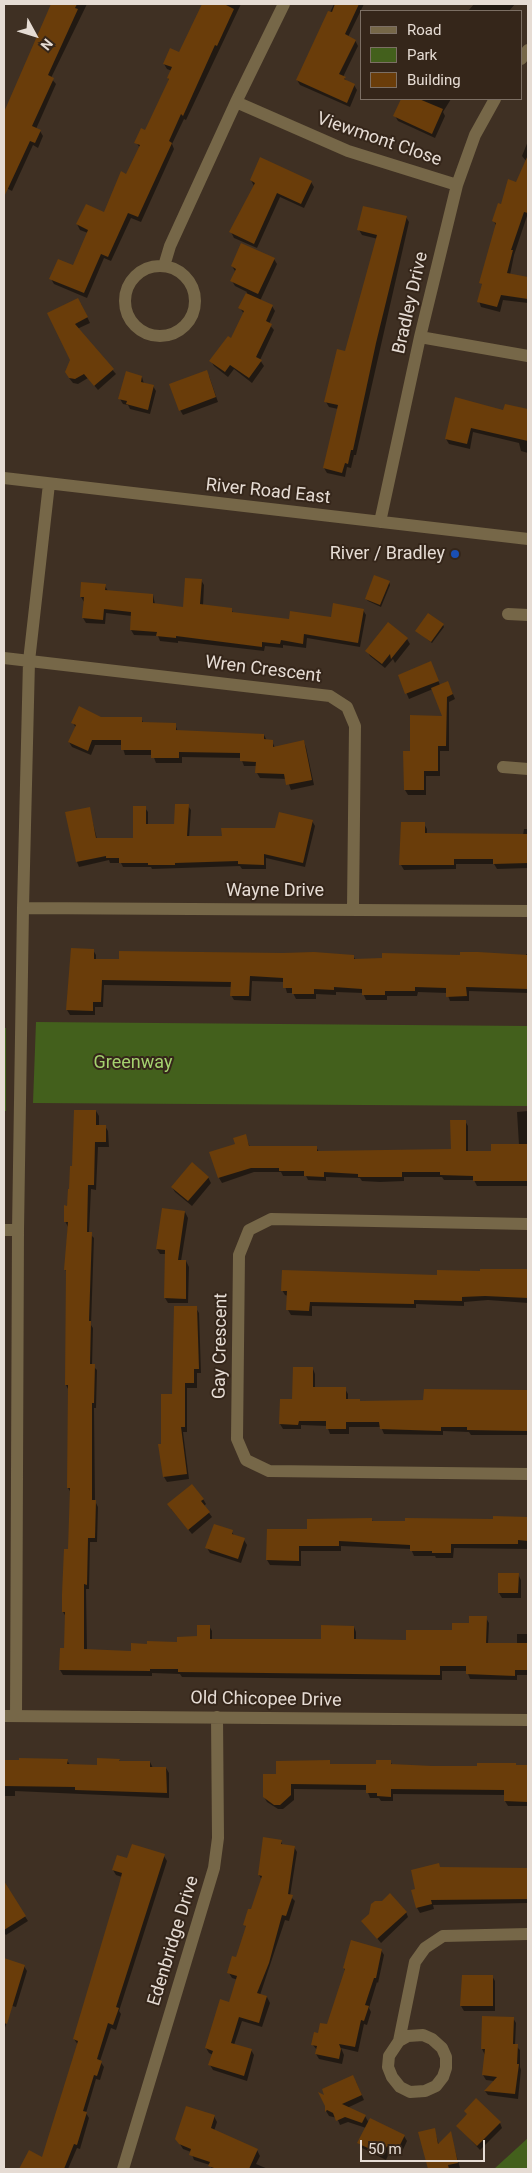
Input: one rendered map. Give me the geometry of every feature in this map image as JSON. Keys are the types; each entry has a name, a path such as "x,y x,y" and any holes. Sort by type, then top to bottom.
{"street":[{"path":"164,266 170,246 236,102 284,4"},
{"name":"Bradley Drive","path":"380,522 420,337 457,185 475,135 494,100"},
{"name":"Viewmont Close","path":"236,102 348,151 457,185"},
{"path":"164,266 175,269 187,280 194,295 195,306 191,317 184,326 170,335 153,336 142,332 132,324 126,314 125,296 132,280 141,271 152,267 164,266"},
{"path":"420,337 528,356"},
{"name":"River Road East","path":"4,478 528,539"},
{"path":"10,1716 17,1473 18,1230 29,661 49,484"},
{"path":"508,614 528,615"},
{"name":"Wren Crescent","path":"4,658 330,696 347,707 355,726 353,908"},
{"path":"503,767 528,769"},
{"name":"Wayne Drive","path":"23,908 353,908 528,911"},
{"name":"Gay Crescent","path":"528,1224 271,1220 249,1230 239,1255 237,1439 246,1460 269,1471 528,1474"},
{"path":"4,1230 18,1230"},
{"path":"4,1473 17,1473"},
{"name":"Old Chicopee Drive","path":"10,1716 528,1720"},
{"name":"Edenbridge Drive","path":"123,2169 214,1868 218,1838 217,1717"},
{"path":"399,2041 408,2036 423,2035 432,2039 442,2048 446,2057 446,2068 443,2077 436,2086 425,2091 410,2092 400,2087 392,2077 388,2067 389,2056 399,2041 416,1962 425,1948 443,1936 528,1934"}],"green space":[{"name":"Greenway","path":"36,1022 528,1026 528,1106 33,1103"},
{"path":"4,1028 6,1028 6,1111 4,1111"},
{"path":"528,2138 528,2169 494,2169"}],"building":[{"path":"51,4 77,4 75,8 78,9 48,75 54,78 32,126 41,130 35,143 30,141 4,197 4,112"},
{"path":"202,4 224,4 234,9 217,46 215,45 183,116 181,114 169,141 172,143 138,217 128,213 108,257 101,254 84,293 49,279 58,259 73,265 88,230 76,224 86,204 104,212 121,171 126,174 140,145 134,143 141,128 145,130 169,79 167,78 172,67 163,64 170,48 179,52"},
{"path":"335,4 359,4 345,34 356,40 339,74 346,77 344,79 355,84 347,103 296,80 328,11 332,12"},
{"path":"401,100 421,100 443,109 432,134 393,116"},
{"path":"528,155 528,213 524,212 511,250 513,250 507,273 528,277 528,299 501,295 497,307 477,302 482,284 479,283 496,223 492,221 498,203 501,204 508,179 516,182"},
{"path":"260,157 312,181 301,204 277,193 254,244 229,232 255,183 250,180"},
{"path":"363,206 407,216 376,343 353,450 351,450 348,464 345,463 342,473 323,468 338,405 324,402 337,349 345,351 377,235 357,230"},
{"path":"241,243 275,258 258,294 230,281 236,269 231,266"},
{"path":"246,293 273,305 266,321 272,324 256,357 262,360 249,378 230,365 225,372 209,361 228,336 231,338 244,311 238,308"},
{"path":"78,298 88,317 75,324 114,369 94,386 84,374 75,379 69,378 65,372 70,360 47,313"},
{"path":"207,370 216,397 179,411 169,384"},
{"path":"126,371 142,376 141,382 154,385 148,410 126,404 127,401 118,399"},
{"path":"455,397 503,410 505,404 528,409 528,441 471,428 467,444 445,439"},
{"path":"374,575 390,581 380,605 365,599"},
{"path":"185,578 202,579 200,604 232,608 232,612 289,619 290,611 331,617 333,603 364,609 358,643 304,634 303,644 281,640 280,644 262,642 262,647 176,636 176,638 156,636 157,632 130,630 131,612 104,609 103,620 82,618 84,597 80,597 81,582 106,584 105,590 153,594 153,603 183,607"},
{"path":"428,613 444,624 431,642 415,631"},
{"path":"388,622 408,638 391,659 390,654 382,664 365,651"},
{"path":"431,661 439,681 405,694 398,675"},
{"path":"448,681 453,694 447,697 446,746 438,746 438,771 424,771 424,790 404,790 403,751 410,751 410,715 442,716 431,688"},
{"path":"79,706 101,717 142,717 142,722 176,723 176,730 264,734 264,739 273,740 273,747 304,740 312,780 286,785 284,774 255,773 256,762 240,761 240,753 179,752 179,758 151,758 151,750 121,750 121,740 92,740 88,751 68,742 76,725 71,723"},
{"path":"175,804 189,804 187,836 222,836 221,828 275,828 279,812 313,820 303,863 264,854 264,865 238,864 238,861 148,865 148,863 119,863 119,858 106,858 106,856 76,862 65,812 90,807 96,838 133,838 133,806 146,806 146,824 174,824"},
{"path":"401,822 425,822 425,833 528,834 528,863 493,864 493,859 454,859 454,865 399,865"},
{"path":"71,948 94,949 94,959 119,959 119,951 314,952 354,955 354,959 382,958 382,953 460,955 460,952 478,952 528,955 528,989 466,987 467,996 446,997 446,988 415,987 415,991 385,991 385,995 362,995 362,989 334,987 334,990 314,989 314,994 292,994 292,988 283,988 283,978 250,976 249,996 230,996 231,982 102,980 101,1002 93,1002 93,1011 66,1010"},
{"path":"74,1110 96,1110 96,1125 106,1125 106,1142 95,1142 94,1185 88,1185 87,1232 92,1232 89,1321 91,1321 90,1364 95,1364 94,1403 92,1403 92,1500 96,1500 95,1538 88,1538 87,1585 84,1584 84,1649 131,1651 131,1643 147,1644 147,1641 177,1642 177,1637 197,1636 197,1625 210,1625 210,1639 321,1639 321,1625 354,1626 354,1639 406,1640 406,1630 452,1630 452,1623 469,1623 469,1616 487,1616 486,1643 528,1643 528,1670 515,1670 515,1676 466,1674 466,1666 440,1666 440,1675 178,1672 178,1669 150,1669 150,1671 59,1670 60,1648 64,1648 65,1612 62,1612 62,1594 64,1549 68,1549 70,1488 67,1488 68,1385 65,1385 66,1270 64,1270 68,1222 64,1222 64,1205 67,1206 70,1166 72,1166"},
{"path":"450,1120 466,1120 466,1151 491,1151 491,1144 528,1144 528,1181 473,1181 473,1176 440,1175 440,1172 402,1172 402,1177 358,1177 358,1174 324,1172 324,1177 304,1176 304,1171 279,1171 279,1168 251,1168 218,1178 209,1152 235,1144 233,1138 246,1134 249,1146 317,1146 317,1151 451,1149"},
{"path":"192,1162 209,1177 188,1201 171,1187"},
{"path":"162,1208 185,1211 178,1260 186,1260 186,1299 164,1298 165,1250 156,1249"},
{"path":"480,1269 528,1269 528,1298 462,1297 462,1301 414,1300 414,1304 310,1302 309,1311 286,1310 287,1291 281,1291 282,1270 437,1275 437,1270 480,1271"},
{"path":"174,1306 197,1306 199,1369 194,1369 194,1383 185,1383 185,1427 181,1427 187,1474 163,1477 158,1444 161,1444 161,1394 172,1394"},
{"path":"293,1367 313,1367 313,1387 346,1387 346,1399 360,1399 360,1401 423,1400 424,1389 528,1390 527,1431 467,1430 467,1427 441,1427 441,1431 380,1429 379,1422 346,1422 346,1429 326,1429 326,1421 299,1421 298,1425 279,1424 280,1399 292,1399"},
{"path":"192,1484 204,1499 201,1501 210,1512 188,1530 167,1504"},
{"path":"493,1516 528,1517 528,1541 518,1540 518,1544 451,1544 451,1553 432,1553 432,1551 410,1551 410,1545 339,1541 339,1546 299,1546 299,1561 266,1560 267,1529 307,1529 307,1519 372,1518 372,1521 405,1521 405,1518 493,1519"},
{"path":"214,1524 233,1530 232,1534 245,1538 238,1559 205,1548"},
{"path":"498,1573 519,1573 518,1593 498,1593"},
{"path":"19,1758 68,1759 67,1764 97,1765 97,1758 120,1759 119,1761 150,1761 150,1767 166,1767 167,1793 75,1790 75,1787 4,1786 4,1760 19,1760"},
{"path":"330,1760 330,1764 376,1764 376,1760 391,1760 391,1764 432,1766 477,1766 477,1763 516,1763 516,1765 528,1765 528,1802 504,1801 504,1790 391,1789 391,1797 377,1796 377,1793 366,1793 366,1785 291,1784 291,1795 280,1805 274,1805 263,1797 263,1774 276,1774 276,1761"},
{"path":"263,1837 282,1840 281,1844 295,1846 288,1894 293,1895 286,1916 282,1915 269,1963 257,1993 267,1996 259,2023 239,2017 231,2043 252,2049 244,2076 208,2065 213,2051 205,2048 220,1999 229,2002 237,1976 227,1973 232,1956 236,1957 246,1926 243,1925 248,1909 251,1909 262,1876 258,1875"},
{"path":"132,1844 165,1854 116,2007 119,2008 113,2025 108,2023 97,2059 102,2061 97,2076 94,2075 83,2111 87,2112 77,2145 74,2144 64,2169 19,2169 29,2150 42,2157 78,2041 73,2039 122,1873 112,1870 117,1855 127,1858"},
{"path":"439,1863 440,1867 528,1868 528,1899 431,1900 432,1904 416,1908 411,1890 415,1889 411,1870"},
{"path":"4,1881 26,1916 4,1930"},
{"path":"390,1893 407,1912 377,1939 361,1921 369,1914 371,1904 375,1901 382,1901"},
{"path":"351,1940 382,1949 376,1978 374,1978 365,2005 369,2006 364,2021 361,2020 355,2047 339,2044 341,2049 339,2059 315,2054 317,2046 311,2045 314,2032 318,2033 320,2023 327,2024 345,1969 343,1968"},
{"path":"4,1958 25,1965 7,2024 4,2023"},
{"path":"462,1975 493,1975 493,2006 460,2006"},
{"path":"482,2016 514,2017 513,2044 518,2044 517,2064 519,2064 515,2094 484,2091 497,2077 482,2075 485,2049 481,2049"},
{"path":"353,2075 362,2095 342,2104 366,2115 362,2123 345,2117 336,2121 333,2113 327,2110 325,2112 325,2106 318,2092 324,2095 322,2089"},
{"path":"476,2098 501,2122 477,2146 456,2126 467,2114 464,2111"},
{"path":"186,2106 215,2115 211,2128 258,2149 249,2169 217,2169 208,2166 210,2162 189,2155 191,2149 179,2144 175,2139"},
{"path":"370,2118 405,2135 397,2151 387,2146 383,2155 357,2143"},
{"path":"435,2128 438,2144 451,2131 458,2163 448,2165 449,2169 428,2169 418,2132"}],"place":[{"name":"River / Bradley","path":"455,554"}]}
